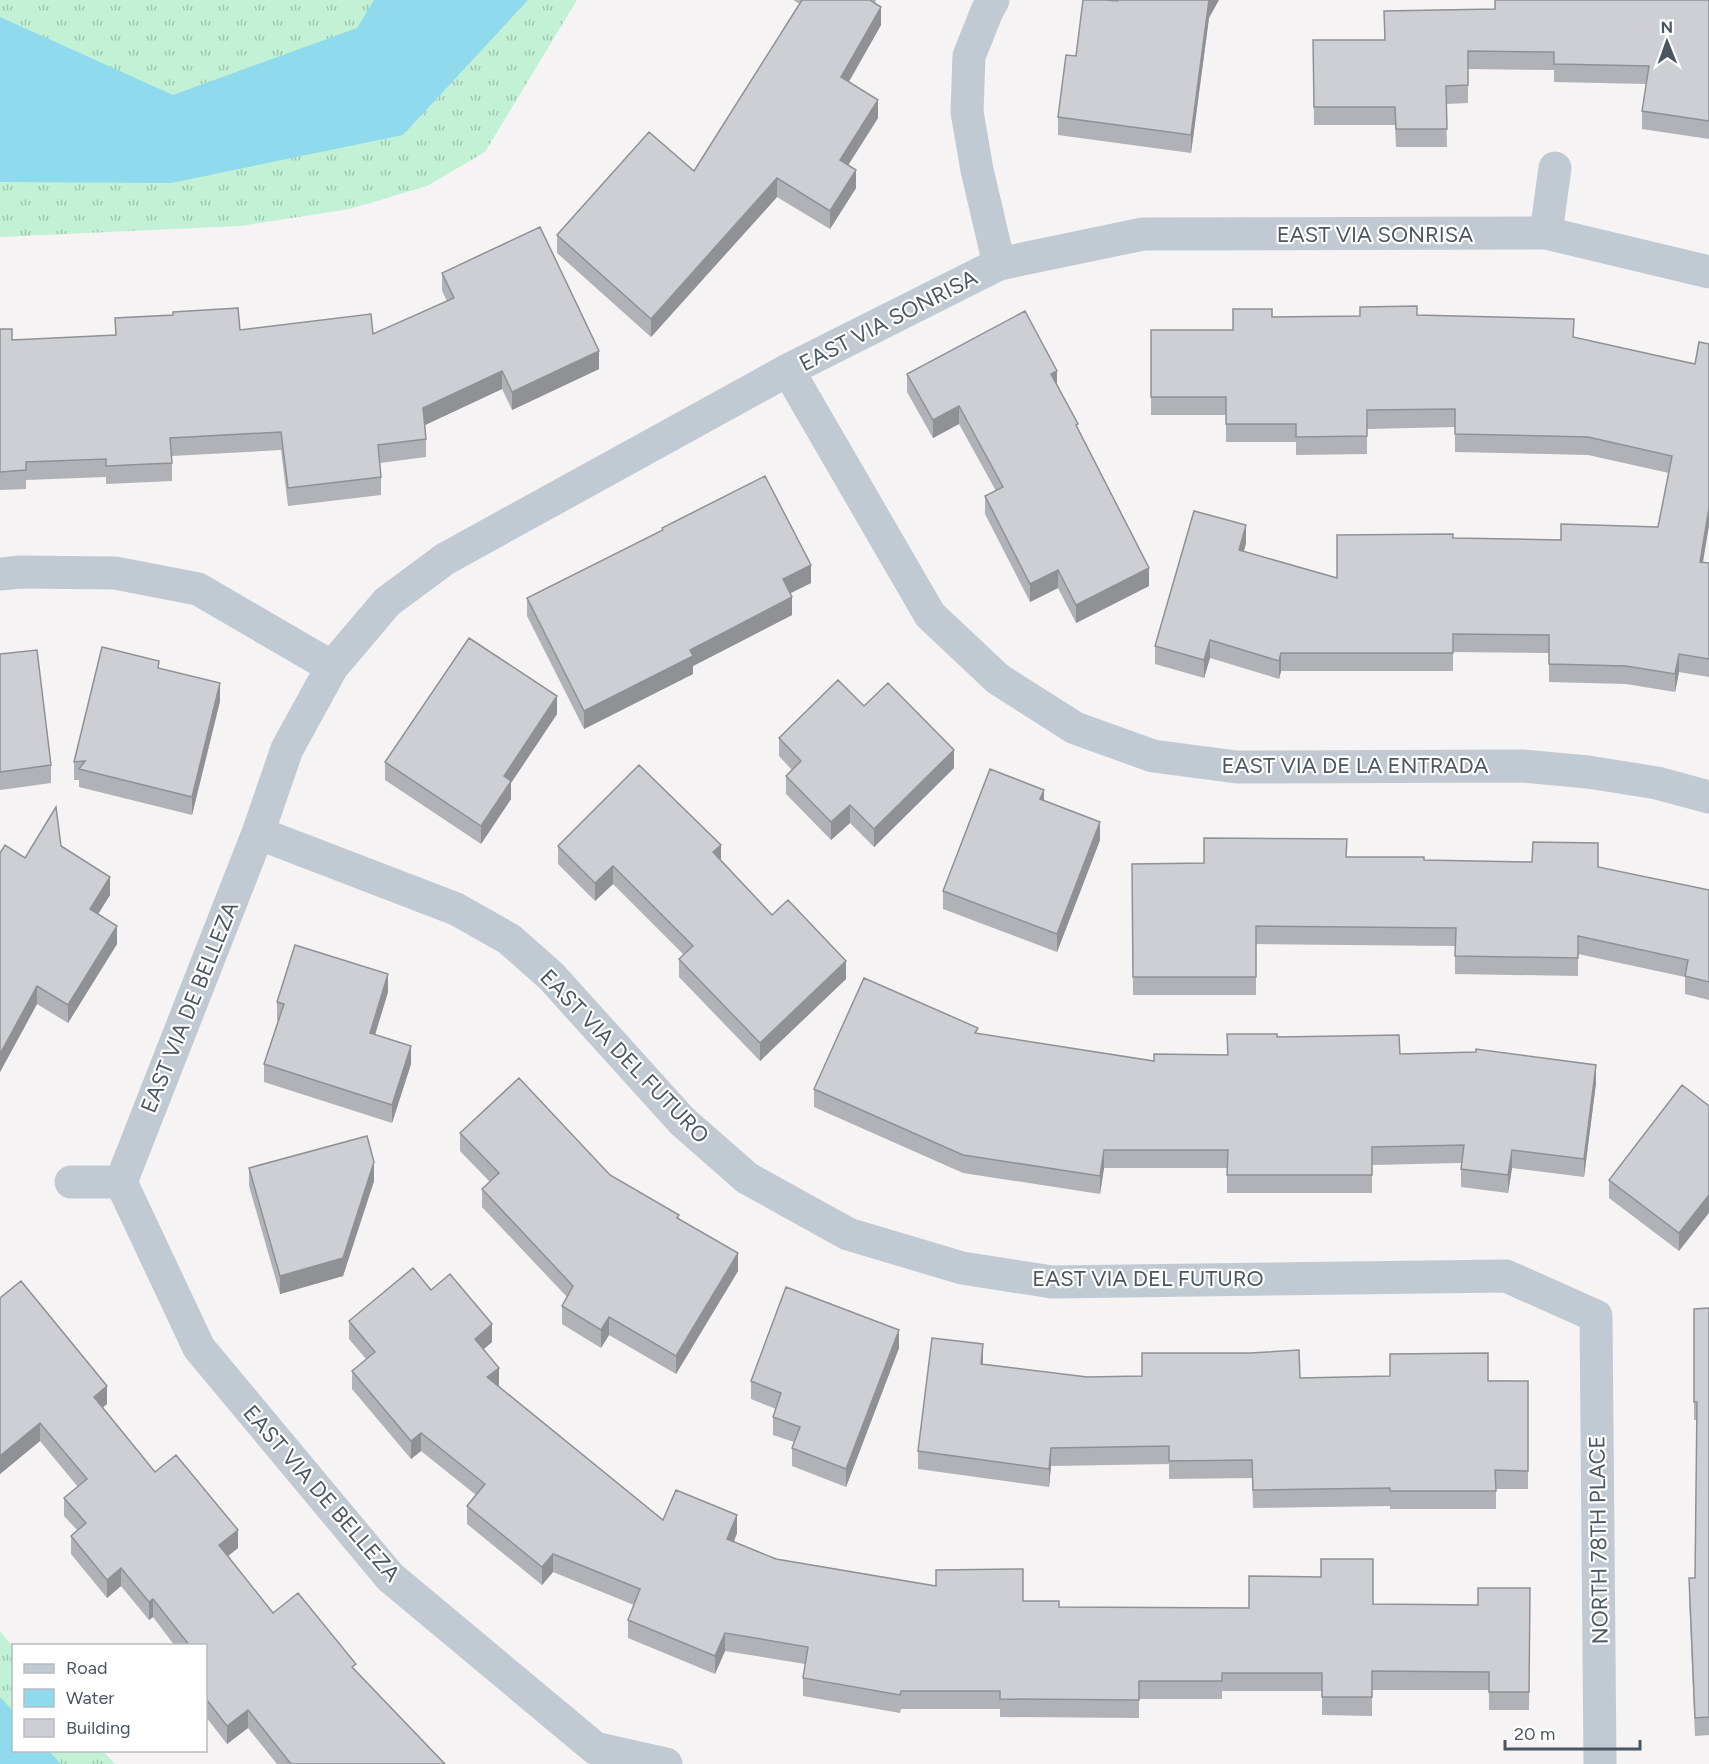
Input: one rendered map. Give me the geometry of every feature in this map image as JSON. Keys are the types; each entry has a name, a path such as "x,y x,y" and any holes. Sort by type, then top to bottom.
{"street":[{"path":"993,0 969,56 967,112 977,170 999,264"},
{"path":"1546,233 1555,168"},
{"name":"EAST VIA SONRISA","path":"258,832 287,749 332,667 387,602 445,559 788,370 999,264 1143,234 1546,233 1709,272"},
{"name":"EAST VIA DE LA ENTRADA","path":"788,370 930,615 998,679 1075,728 1153,756 1237,767 1522,766 1588,772 1657,783 1709,797"},
{"path":"0,574 20,572 115,573 198,589 332,667"},
{"name":"EAST VIA DE BELLEZA","path":"258,832 121,1182 198,1348 390,1576 595,1749 666,1764"},
{"name":"EAST VIA DEL FUTURO","path":"258,832 456,909 508,939 551,976 682,1121 747,1178 848,1234 962,1268 1053,1282 1506,1276 1596,1316"},
{"path":"71,1182 121,1182"},
{"name":"NORTH 78TH PLACE","path":"1596,1316 1600,1764"}],"green space":[{"path":"0,0 577,0 485,152 427,186 350,209 240,226 0,237"},
{"path":"0,1631 12,1646 12,1752 104,1752 115,1764 0,1764"}],"water":[{"path":"374,0 528,0 403,135 171,183 0,182 0,17 173,95 357,28"},
{"path":"0,1697 12,1710 12,1752 50,1752 61,1764 0,1764"}],"building":[{"path":"802,0 870,0 881,7 841,77 878,100 840,160 856,170 830,211 777,178 651,319 557,235 649,132 694,171"},
{"path":"1083,0 1209,0 1191,135 1058,117 1066,55 1076,56"},
{"path":"1495,0 1709,0 1709,121 1642,111 1649,66 1554,64 1554,52 1468,51 1468,85 1446,86 1447,129 1396,129 1395,107 1314,107 1313,40 1385,40 1384,11 1495,9"},
{"path":"540,227 599,351 512,392 502,371 423,408 426,439 378,445 381,477 288,488 281,432 170,438 172,463 106,466 106,459 26,462 26,470 0,472 0,329 12,329 12,340 116,335 115,318 238,308 240,330 371,314 373,334 454,298 442,273"},
{"path":"1417,306 1417,315 1574,319 1573,337 1695,364 1699,342 1709,344 1709,508 1700,562 1709,563 1709,659 1679,654 1675,674 1626,666 1549,664 1549,635 1453,634 1453,653 1281,653 1279,661 1210,640 1204,660 1155,646 1194,511 1246,525 1239,550 1337,578 1337,535 1453,534 1453,538 1561,540 1561,524 1658,527 1672,456 1588,437 1455,434 1455,409 1367,410 1367,436 1296,437 1296,424 1226,424 1226,397 1151,397 1151,330 1233,330 1233,309 1272,309 1272,317 1360,316 1360,307"},
{"path":"1025,311 1057,371 1051,374 1149,568 1076,605 1058,570 1030,584 985,496 1003,487 959,406 933,420 907,374"},
{"path":"765,476 811,565 783,579 792,597 690,650 693,656 584,711 527,598"},
{"path":"469,638 557,696 504,776 511,781 481,826 385,762"},
{"path":"102,647 159,661 158,668 220,683 192,797 79,769 85,761 74,762"},
{"path":"37,650 51,765 0,772 0,654"},
{"path":"838,680 864,706 888,683 954,750 874,829 850,805 831,822 786,776 801,761 779,738"},
{"path":"639,765 721,845 713,852 772,915 788,900 846,961 760,1043 679,959 693,946 613,866 595,883 558,846"},
{"path":"990,769 1044,790 1040,799 1100,822 1057,934 943,891"},
{"path":"56,807 61,846 110,877 90,909 117,926 68,1005 37,986 0,1054 0,853 5,845 25,858"},
{"path":"1204,838 1347,839 1346,857 1424,857 1424,860 1532,862 1533,842 1598,843 1598,867 1709,890 1709,982 1685,976 1688,960 1578,936 1578,958 1455,956 1456,928 1256,926 1256,977 1133,977 1132,864 1204,863"},
{"path":"295,945 388,974 370,1033 411,1046 392,1105 264,1064 284,1004 277,1002"},
{"path":"864,978 978,1028 975,1033 1154,1061 1154,1054 1228,1055 1227,1034 1277,1034 1277,1037 1399,1035 1400,1054 1476,1052 1476,1049 1596,1065 1584,1159 1512,1150 1508,1175 1461,1169 1464,1145 1372,1147 1372,1175 1227,1175 1228,1150 1104,1150 1100,1176 963,1155 814,1089"},
{"path":"519,1078 610,1175 679,1215 677,1218 738,1253 676,1356 609,1317 601,1330 562,1306 573,1286 482,1189 499,1173 460,1133"},
{"path":"1682,1085 1709,1106 1709,1195 1679,1233 1609,1180"},
{"path":"367,1136 374,1162 343,1258 280,1276 249,1168"},
{"path":"413,1268 431,1290 450,1274 492,1324 475,1339 499,1368 487,1377 663,1520 676,1490 737,1515 727,1539 776,1559 936,1586 936,1570 1023,1569 1023,1601 1059,1601 1059,1607 1249,1608 1249,1576 1321,1577 1321,1559 1373,1559 1373,1604 1478,1605 1478,1588 1530,1588 1529,1692 1489,1692 1489,1672 1372,1671 1372,1697 1322,1697 1322,1673 1222,1673 1222,1681 1139,1681 1139,1700 1000,1699 1000,1691 901,1691 900,1695 803,1678 808,1647 725,1633 715,1656 628,1620 640,1589 553,1554 542,1567 467,1506 485,1484 421,1433 411,1441 352,1371 375,1352 349,1321"},
{"path":"21,1281 107,1386 94,1397 155,1472 176,1455 238,1530 219,1545 273,1613 298,1593 356,1664 352,1667 445,1764 291,1764 248,1710 227,1726 207,1700 207,1644 188,1644 153,1599 149,1602 121,1568 107,1580 71,1536 86,1523 64,1498 87,1479 40,1423 0,1456 0,1298"},
{"path":"786,1287 899,1330 846,1469 792,1448 800,1427 773,1417 781,1393 751,1381"},
{"path":"1709,1308 1709,1717 1695,1718 1689,1578 1695,1578 1697,1402 1694,1402 1694,1309"},
{"path":"932,1338 983,1344 981,1364 1087,1377 1142,1376 1142,1353 1250,1353 1299,1350 1300,1378 1390,1376 1390,1354 1488,1353 1488,1381 1528,1381 1528,1471 1495,1470 1496,1491 1390,1491 1390,1488 1253,1490 1252,1460 1169,1461 1169,1446 1051,1448 1049,1469 918,1451"}]}
